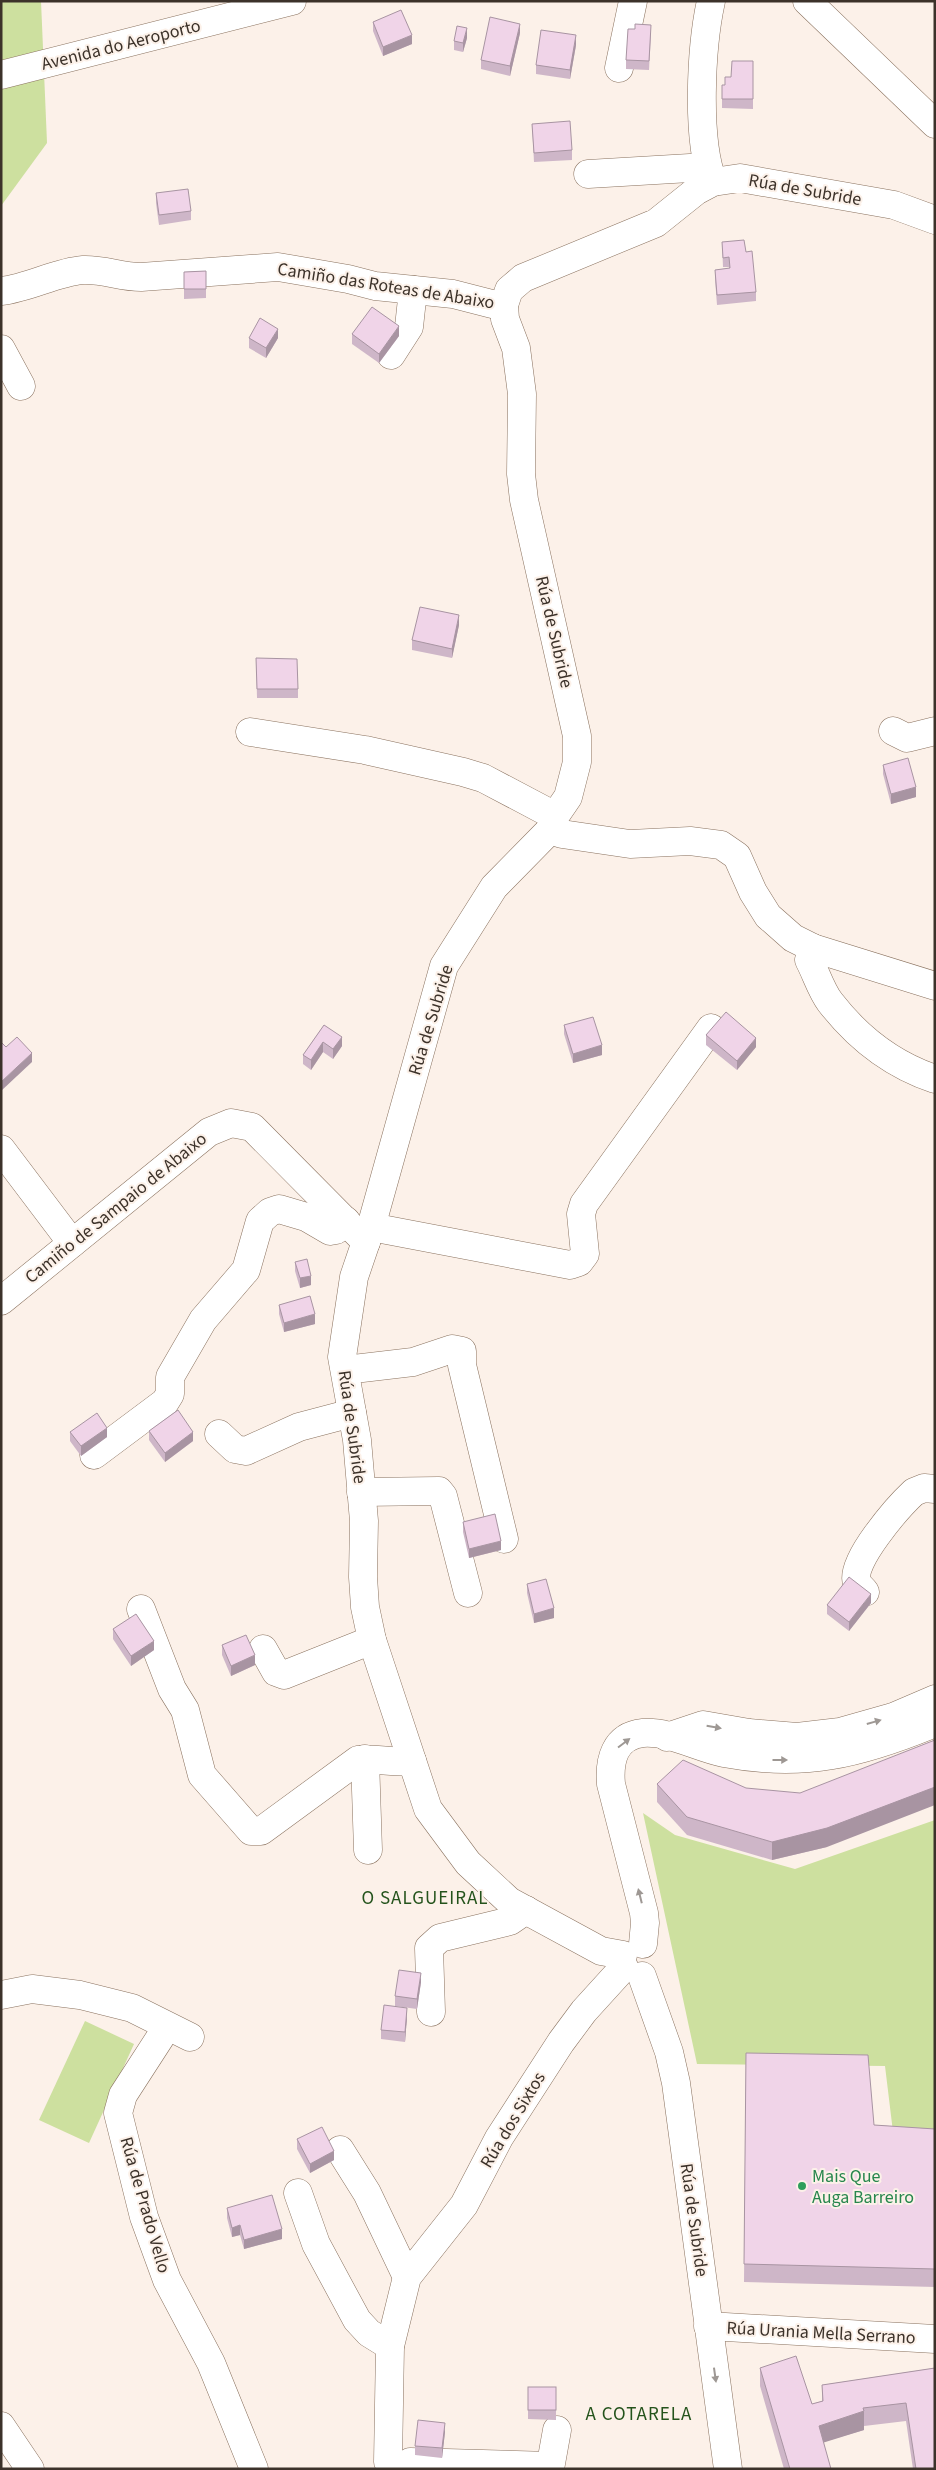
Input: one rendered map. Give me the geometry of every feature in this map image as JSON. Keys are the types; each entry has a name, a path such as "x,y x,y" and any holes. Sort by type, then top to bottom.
{"street":[{"name":"Avenida do Aeroporto","path":"1,75 240,8 292,1"},
{"path":"619,68 633,1"},
{"path":"588,174 710,175 703,108 704,33 711,1"},
{"path":"807,1 935,124"},
{"name":"Rúa de Subride","path":"728,2469 676,2083 669,2052 633,1960 601,1951 509,1901 468,1863 428,1809 372,1640 365,1607 363,1577 364,1521 352,1413 342,1357 347,1313 361,1230 444,966 494,888 553,823 568,796 578,762 577,736 524,500 521,474 522,394 516,348 505,320 504,305 509,290 523,278 656,223 696,191 710,175 740,178 894,205 935,220"},
{"name":"Camiño das Roteas de Abaixo","path":"1,291 82,270 99,271 122,277 140,277 278,268 348,279 375,286 453,294 492,304 504,305"},
{"path":"391,355 409,327 413,290"},
{"path":"1,349 20,386"},
{"path":"893,731 907,738 935,732"},
{"path":"250,732 365,750 483,778 553,823 562,834 630,844 690,841 721,845 737,856 753,892 768,916 793,938 814,948 935,986"},
{"path":"814,948 809,960 829,1000 852,1025 887,1057 917,1073 935,1079"},
{"path":"94,1455 165,1402 170,1394 170,1377 202,1320 246,1270 260,1221 270,1212 279,1209 297,1214 330,1231 361,1230 570,1265 579,1262 585,1254 581,1214 584,1204 711,1028"},
{"name":"Camiño de Sampaio de Abaixo","path":"1,1301 209,1132 230,1123 252,1127 361,1230"},
{"path":"1,1149 72,1243"},
{"path":"345,1370 413,1362 452,1349 462,1351 462,1365 504,1539"},
{"path":"219,1434 235,1449 246,1451 299,1427 352,1413"},
{"path":"865,1592 857,1583 856,1576 865,1552 914,1492 924,1488 935,1489"},
{"path":"361,1492 439,1490 443,1496 468,1593"},
{"path":"141,1609 172,1689 185,1710 202,1775 251,1830 261,1831 358,1760 365,1759 395,1763 412,1761"},
{"path":"263,1650 276,1672 284,1675 372,1640"},
{"path":"667,1737 703,1725 749,1733 797,1737 840,1732 892,1717 935,1699"},
{"path":"633,1960 644,1913 611,1784 610,1769 613,1753 624,1740 642,1733 667,1737 722,1753 768,1760 797,1760 826,1757 864,1749 935,1723"},
{"path":"365,1759 368,1850"},
{"path":"431,2012 429,1948 433,1942 440,1938 510,1921 526,1910"},
{"name":"Rúa dos Sixtos","path":"550,2467 399,2462 390,2346 407,2277 464,2205 499,2138 561,2042 584,2011 633,1960"},
{"name":"Rúa de Prado Vello","path":"1,1995 32,1990 80,1995 132,2008 179,2032 123,2095 118,2113 144,2217 166,2280 211,2363 254,2469"},
{"path":"340,2150 368,2193 407,2277"},
{"path":"298,2193 316,2244 357,2320 369,2333 390,2346"},
{"name":"Rúa Urania Mella Serrano","path":"708,2326 935,2339"},
{"path":"1,2426 30,2469"},
{"path":"550,2467 557,2430"}],"green space":[{"path":"1,1 41,1 47,143 1,206"},
{"path":"643,1813 675,1835 795,1869 935,1820 935,2135 893,2132 885,2066 697,2064"},
{"path":"85,2021 134,2044 89,2143 39,2120"}],"building":[{"path":"401,10 412,35 383,47 373,22"},
{"path":"490,17 520,24 510,66 481,60"},
{"path":"635,24 651,25 649,61 626,60 628,29 635,29"},
{"path":"457,26 467,28 463,43 454,41"},
{"path":"541,30 576,35 570,70 536,65"},
{"path":"732,61 753,61 753,99 722,99 722,85 725,85 725,77 731,77"},
{"path":"570,121 572,150 534,153 532,124"},
{"path":"188,189 191,211 159,215 156,193"},
{"path":"744,240 746,252 752,251 756,292 717,295 715,270 730,268 729,257 723,258 722,242"},
{"path":"206,271 206,289 184,289 184,272"},
{"path":"372,307 399,326 379,354 352,334"},
{"path":"260,318 278,329 266,348 249,338"},
{"path":"420,607 459,615 452,649 412,640"},
{"path":"256,658 297,659 298,689 257,689"},
{"path":"908,758 916,787 891,794 883,765"},
{"path":"726,1012 756,1038 737,1061 706,1035"},
{"path":"593,1017 602,1045 573,1054 564,1025"},
{"path":"324,1025 342,1037 333,1049 323,1042 311,1060 303,1055"},
{"path":"17,1037 32,1053 1,1082 1,1042 6,1047"},
{"path":"307,1259 311,1276 300,1278 295,1262"},
{"path":"310,1296 315,1314 284,1323 279,1305"},
{"path":"178,1410 193,1432 165,1453 149,1431"},
{"path":"97,1413 107,1428 81,1446 70,1432"},
{"path":"495,1514 501,1541 469,1549 463,1522"},
{"path":"849,1577 871,1594 849,1622 827,1605"},
{"path":"546,1579 554,1608 534,1614 527,1584"},
{"path":"136,1614 154,1641 131,1656 113,1629"},
{"path":"246,1635 255,1655 231,1666 222,1645"},
{"path":"935,1740 935,1787 827,1828 772,1842 687,1817 657,1784 683,1760 746,1788 800,1793"},
{"path":"399,1970 421,1973 417,1999 395,1996"},
{"path":"384,2005 407,2008 405,2032 381,2030"},
{"path":"746,2053 868,2055 874,2125 935,2129 935,2269 744,2264"},
{"path":"322,2127 334,2151 310,2164 297,2139"},
{"path":"272,2195 282,2229 244,2240 240,2225 232,2228 227,2208"},
{"path":"796,2356 812,2404 823,2401 822,2385 935,2368 935,2469 916,2469 906,2403 863,2408 864,2411 819,2426 831,2469 790,2469 760,2368"},
{"path":"528,2387 556,2387 556,2410 528,2410"},
{"path":"418,2420 445,2423 442,2448 415,2446"}],"place":[{"name":"Mais Que Auga Barreiro","path":"802,2186"}],"district":[{"name":"O SALGUEIRAL","path":"425,1898"},
{"name":"A COTARELA","path":"639,2414"}]}
